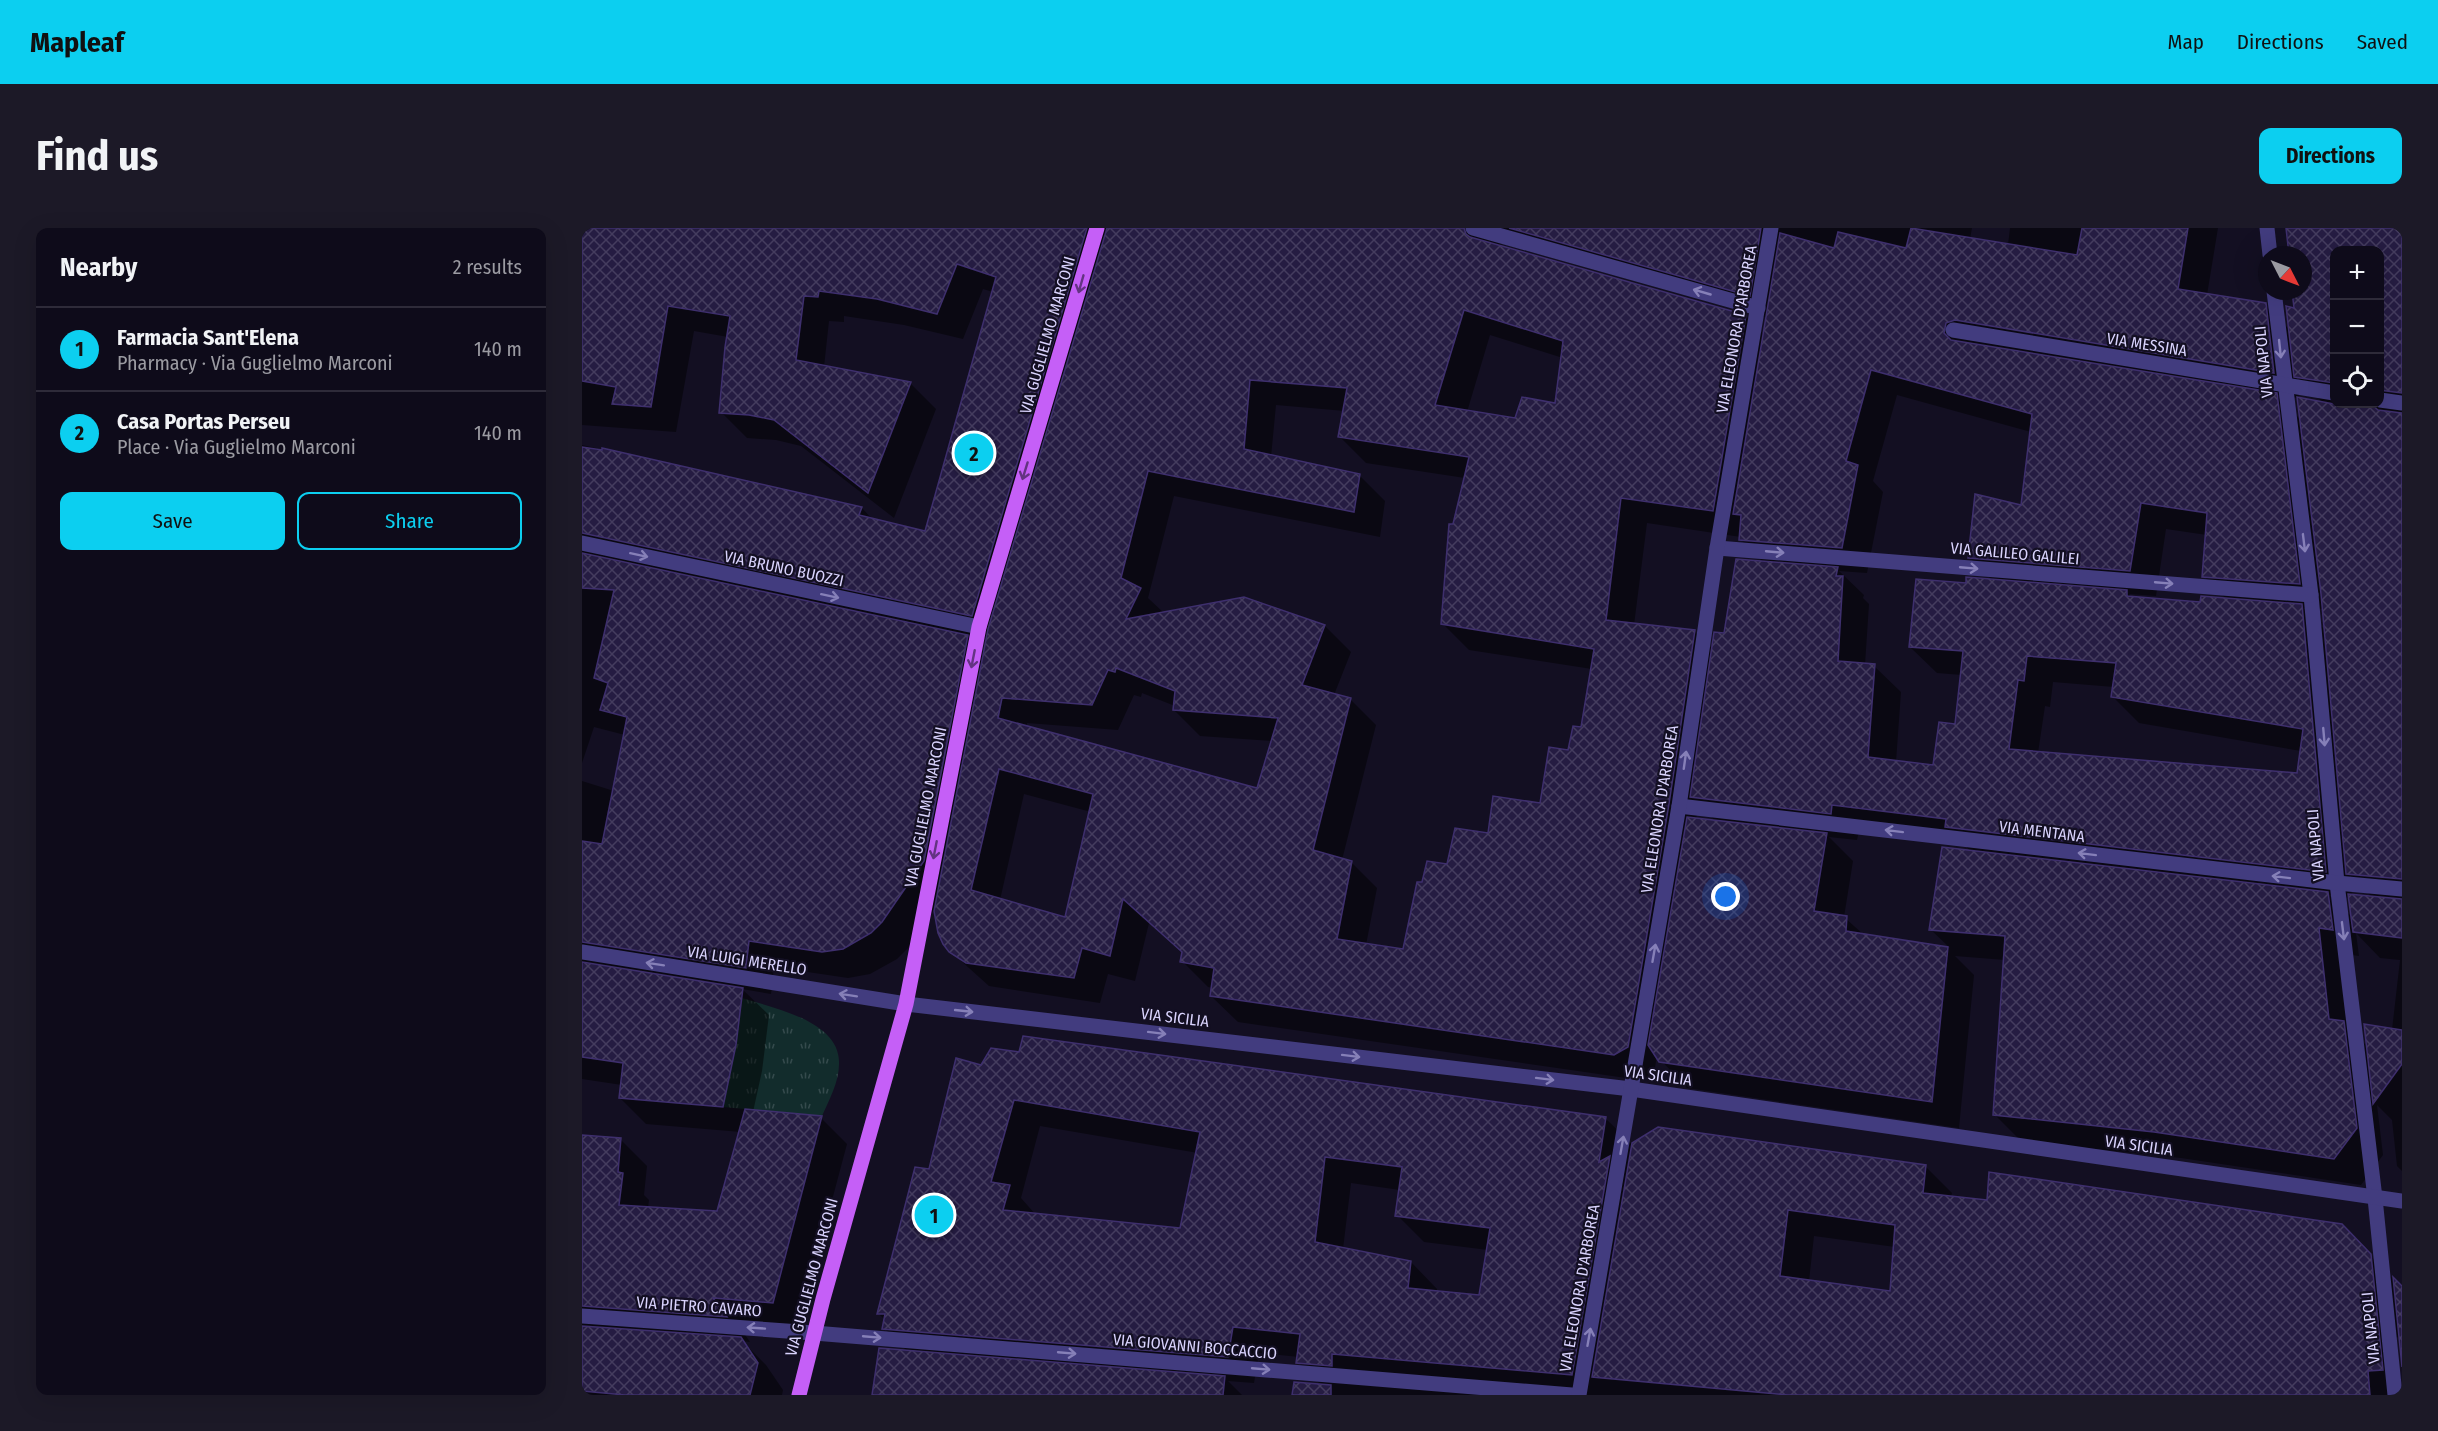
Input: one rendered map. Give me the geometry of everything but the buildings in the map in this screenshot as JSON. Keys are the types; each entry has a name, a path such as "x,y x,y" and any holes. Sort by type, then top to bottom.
{"main road":[{"name":"VIA GUGLIELMO MARCONI","path":"799,1395 814,1333 906,1004 979,627 1097,228"}],"street":[{"path":"1473,228 1758,308"},
{"name":"VIA ELEONORA D'ARBOREA","path":"1579,1395 1679,806 1717,548 1771,228"},
{"path":"2267,228 2269,246"},
{"name":"VIA NAPOLI","path":"2275,300 2311,595 2337,883 2375,1198 2395,1395"},
{"name":"VIA MESSINA","path":"1953,330 2330,392"},
{"path":"2384,401 2402,403"},
{"name":"VIA BRUNO BUOZZI","path":"582,543 979,627"},
{"name":"VIA GALILEO GALILEI","path":"1717,548 2311,595"},
{"name":"VIA MENTANA","path":"1679,806 2402,889"},
{"name":"VIA LUIGI MERELLO","path":"582,952 906,1004"},
{"name":"VIA SICILIA","path":"906,1004 1631,1089 2402,1201"},
{"name":"VIA PIETRO CAVARO","path":"582,1316 814,1333"},
{"name":"VIA GIOVANNI BOCCACCIO","path":"814,1333 1572,1395"}],"green space":[{"path":"742,998 803,1019 829,1037 837,1049 839,1071 822,1116 723,1107 736,1045"}],"place":[{"name":"Casa Portas Perseu","path":"974,453"},
{"name":"Farmacia Sant'Elena","path":"934,1215"}]}
